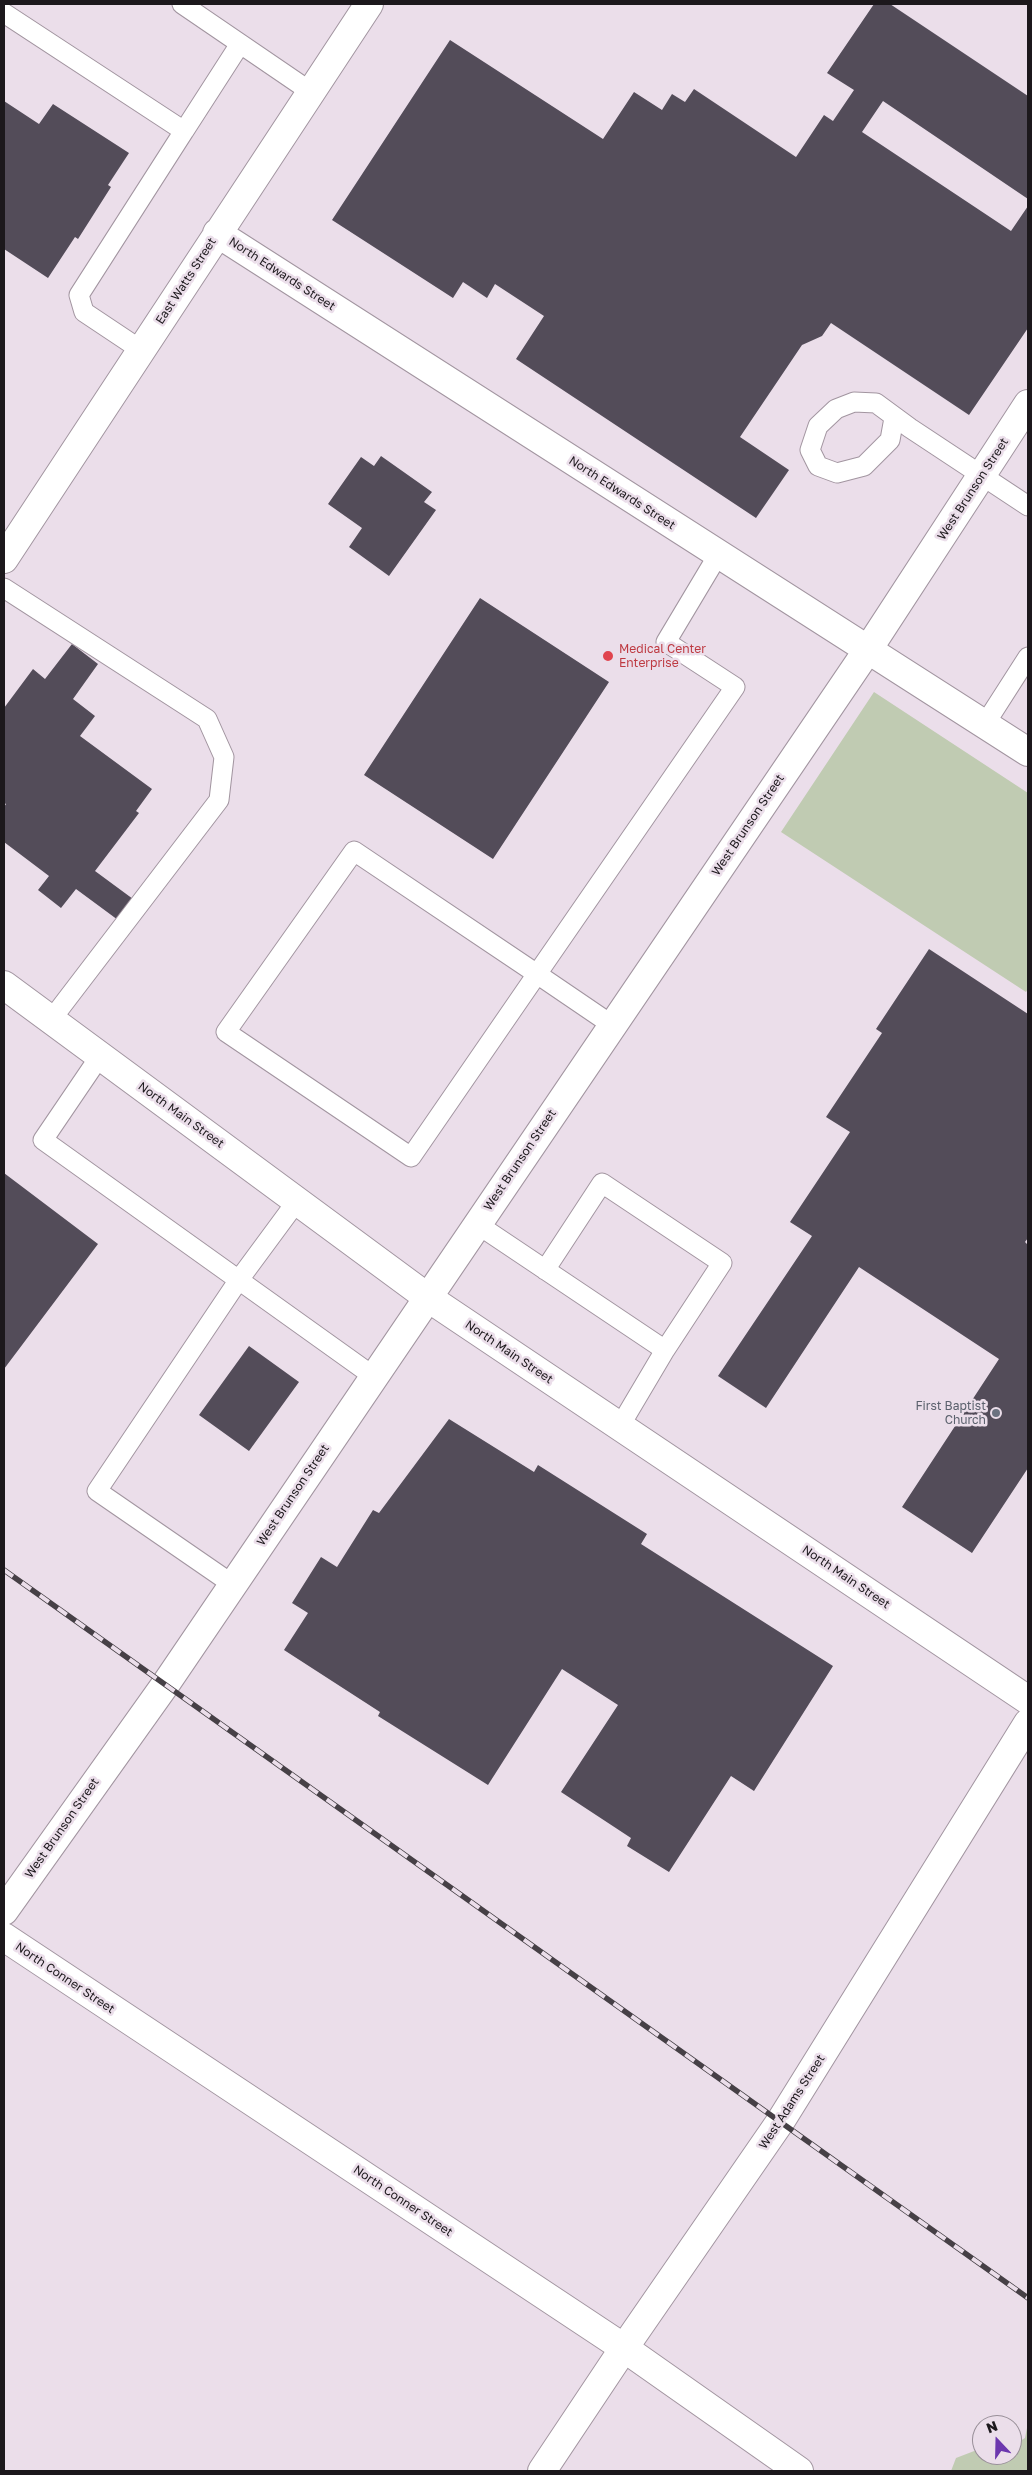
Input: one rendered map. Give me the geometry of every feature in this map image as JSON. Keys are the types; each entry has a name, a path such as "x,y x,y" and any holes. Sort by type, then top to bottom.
{"street":[{"name":"East Watts Street","path":"4,559 369,4"},
{"name":"North Edwards Street","path":"218,233 867,651 1028,752"},
{"name":"West Brunson Street","path":"4,1910 165,1684 867,651 1028,404"},
{"name":"North Main Street","path":"4,985 427,1297 1028,1700"},
{"name":"West Adams Street","path":"542,2471 624,2348 780,2122 1028,1723"},
{"name":"North Conner Street","path":"4,1937 624,2348 799,2471"}],"lane":[{"path":"182,4 311,92"},
{"path":"4,13 184,131"},
{"path":"141,350 84,312 79,295 240,44"},
{"path":"894,418 890,440 864,466 837,473 818,466 810,450 818,426 836,409 854,402 876,404 894,418 1028,506"},
{"path":"612,1025 537,974 354,851 226,1032 411,1157 537,974 735,687 666,642 718,555"},
{"path":"4,588 207,719 224,757 219,800 51,1020"},
{"path":"985,724 1028,656"},
{"path":"100,1056 43,1140 373,1376"},
{"path":"545,1270 602,1183 722,1263 665,1350 620,1426"},
{"path":"232,1584 97,1491 238,1280 297,1201"},
{"path":"477,1224 665,1350"}],"green space":[{"path":"874,692 1028,793 1028,989 1026,992 781,832"},
{"path":"1028,2423 1028,2471 951,2471 956,2458 972,2452 972,2465 1022,2465 1022,2440 1025,2438"}],"building":[{"path":"874,4 890,4 1028,96 1028,199 883,101 862,132 1011,231 1028,206 1028,328 969,415 831,323 822,336 802,345 740,437 789,470 756,518 516,359 544,316 495,284 487,298 463,282 453,298 332,220 450,40 603,139 634,92 662,110 672,94 685,102 694,89 796,157 824,115 833,121 854,90 827,73"},
{"path":"4,101 39,124 53,104 129,153 108,185 111,187 78,239 75,237 48,278 4,249"},
{"path":"381,456 432,492 424,502 436,510 389,576 349,547 362,528 328,504 361,457 374,466"},
{"path":"480,598 609,682 493,859 364,775"},
{"path":"72,644 98,664 73,699 95,716 80,736 152,789 136,811 139,813 95,871 133,899 118,920 76,889 61,908 38,890 49,876 4,842 4,807 6,804 4,803 4,708 33,669 45,679"},
{"path":"929,949 1028,1014 1028,1238 1025,1242 1028,1245 1028,1468 972,1553 902,1507 999,1359 859,1267 766,1408 718,1376 812,1236 790,1222 850,1132 826,1117 882,1033 876,1029"},
{"path":"4,1173 98,1244 4,1369"},
{"path":"249,1346 299,1382 249,1451 199,1415"},
{"path":"449,1419 534,1472 538,1465 647,1534 641,1544 833,1666 754,1791 731,1776 669,1872 627,1846 631,1838 561,1792 618,1705 562,1669 488,1785 378,1716 380,1712 284,1650 308,1613 292,1603 321,1557 337,1567 373,1510 379,1513"}],"railway":[{"path":"4,1570 1028,2298"}],"place":[{"name":"Medical Center Enterprise","path":"608,656"},
{"name":"First Baptist Church","path":"996,1413"}]}
